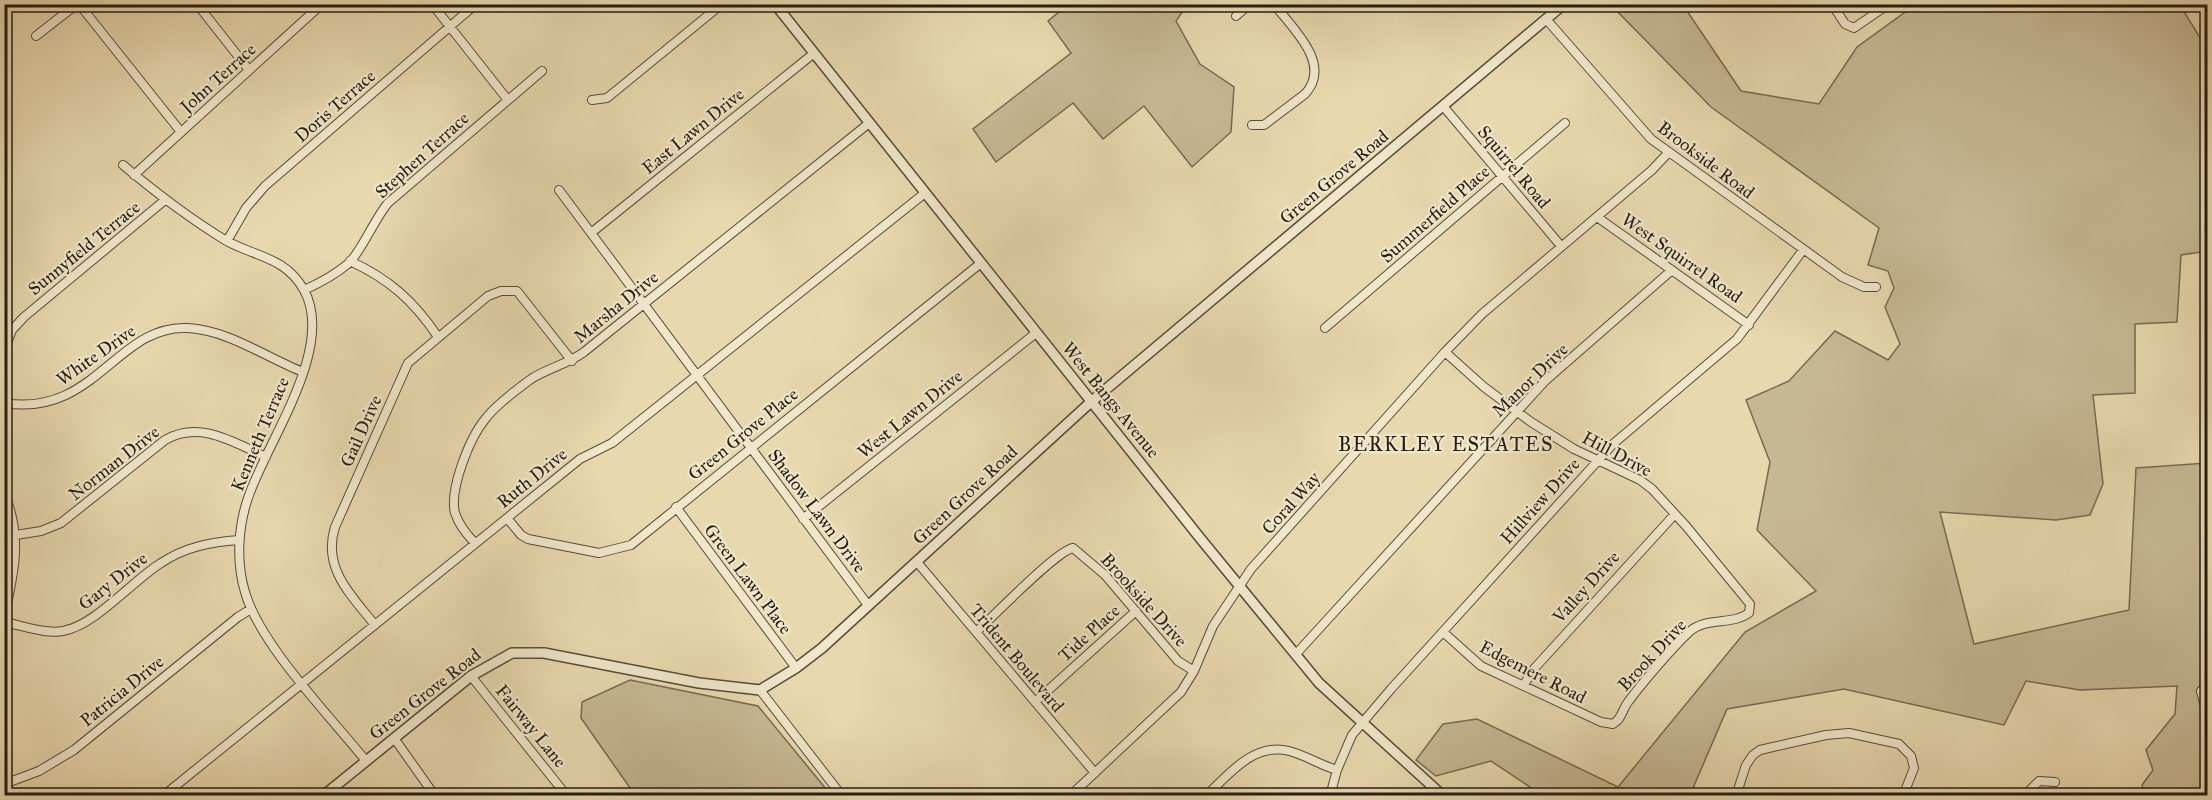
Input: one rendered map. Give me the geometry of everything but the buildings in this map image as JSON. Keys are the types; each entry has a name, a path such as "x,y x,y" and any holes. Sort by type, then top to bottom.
{"street":[{"path":"36,36 78,4 181,132"},
{"path":"197,4 249,70"},
{"path":"432,4 507,99"},
{"name":"Doris Terrace","path":"227,241 246,208 265,186 476,4"},
{"path":"592,100 607,98 722,4"},
{"name":"West Bangs Avenue","path":"775,4 868,124 1331,696 1443,795"},
{"path":"1236,16 1250,4"},
{"path":"1252,125 1264,125 1305,94 1312,81 1314,65 1310,50 1274,4"},
{"name":"Green Grove Road","path":"323,795 471,676 506,655 526,651 573,657 699,683 760,690 795,668 917,562 1092,401 1564,4"},
{"path":"1832,4 1845,24 1854,28 1889,4"},
{"name":"John Terrace","path":"134,175 318,6"},
{"name":"Brookside Road","path":"1546,19 1641,130 1668,153 1803,250 1852,282 1864,287 1876,287"},
{"name":"East Lawn Drive","path":"591,232 813,54"},
{"name":"Stephen Terrace","path":"304,290 326,279 350,261 373,222 388,203 542,71"},
{"name":"Squirrel Road","path":"1443,106 1562,246"},
{"name":"Summerfield Place","path":"1325,328 1565,123"},
{"name":"Marsha Drive","path":"475,543 460,524 454,496 456,482 480,426 492,411 531,380 572,361 868,124"},
{"name":"Coral Way","path":"1070,795 1181,692 1194,671 1213,626 1251,569 1445,352 1482,314 1597,217 1668,153"},
{"path":"123,165 165,200 227,241 275,261 304,290"},
{"name":"Shadow Lawn Drive","path":"559,190 868,605"},
{"name":"Ruth Drive","path":"163,795 580,459 612,443 925,193"},
{"name":"Sunnyfield Terrace","path":"4,351 12,330 24,317 165,200"},
{"name":"West Squirrel Road","path":"1597,217 1749,325"},
{"name":"Hillview Drive","path":"1330,795 1347,744 1361,723 1597,460 1737,339 1803,250"},
{"path":"350,261 376,273 395,286 419,310 438,337"},
{"name":"Green Grove Place","path":"507,518 521,535 528,538 594,552 609,552 640,540 676,507 981,263"},
{"name":"Manor Drive","path":"1296,654 1545,381 1672,270"},
{"name":"Kenneth Terrace","path":"304,290 314,330 310,355 247,499 239,540 241,572 251,609 269,641 366,761"},
{"name":"Gail Drive","path":"375,625 337,575 331,554 333,534 404,371 415,356 488,296 512,290 517,291 530,304 572,361"},
{"name":"White Drive","path":"4,403 34,404 67,396 95,378 147,338 178,329 193,329 217,334 303,372"},
{"name":"West Lawn Drive","path":"803,519 1036,333"},
{"name":"Hill Drive","path":"1445,352 1516,412 1597,460 1640,480 1675,514 1746,597 1749,608"},
{"name":"Norman Drive","path":"16,535 41,531 61,523 165,440 178,433 207,432 266,457"},
{"path":"4,493 16,535 15,567 4,617"},
{"name":"Green Lawn Place","path":"676,507 795,668"},
{"name":"Valley Drive","path":"1524,685 1532,670 1675,514"},
{"name":"Gary Drive","path":"4,622 47,631 70,630 88,620 167,558 201,545 239,540"},
{"name":"Brookside Drive","path":"976,632 1058,557 1073,548 1105,575 1178,661 1194,671"},
{"name":"Trident Boulevard","path":"917,562 1095,773"},
{"name":"Brook Drive","path":"1617,722 1629,700 1689,633 1707,622 1740,618 1749,613 1749,608"},
{"name":"Patricia Drive","path":"4,784 39,771 64,756 251,609"},
{"name":"Tide Place","path":"1035,702 1136,611"},
{"name":"Edgemere Road","path":"1443,632 1476,663 1601,722 1613,724 1617,722"},
{"name":"Fairway Lane","path":"471,676 567,795"},
{"path":"2208,684 2201,691 2208,719"},
{"path":"760,690 842,795"},
{"path":"1736,795 1746,765 1760,750 1826,735 1849,733 1899,744 1907,750 1914,768 1903,795"},
{"path":"394,738 435,795"},
{"path":"1206,795 1246,759 1263,751 1287,751 1337,770"},
{"path":"2024,795 2039,781 2055,782"}],"shaded area":[{"path":"1068,5 1187,5 1176,21 1200,64 1234,87 1231,132 1192,167 1144,106 1103,139 1073,103 996,162 973,129 1071,53 1048,21"},
{"path":"1611,5 1683,5 1741,91 1819,104 1857,47 1915,5 2180,5 2207,49 2207,251 2181,255 2177,322 2135,324 2135,393 2093,395 2103,484 2090,515 2056,520 1940,512 1974,644 2129,610 2136,468 2207,463 2207,795 2144,795 2142,785 2153,770 2146,750 2175,714 2177,686 2080,690 2026,681 2004,725 1844,689 1727,709 1690,795 1542,795 1491,761 1436,776 1416,760 1443,724 1477,719 1618,787 1745,632 1816,591 1757,530 1770,462 1746,400 1789,381 1835,331 1888,360 1900,344 1885,307 1894,288 1888,271 1868,265 1879,228 1711,107"},
{"path":"630,680 758,706 831,795 635,795 581,718 582,702"}],"district":[{"name":"BERKLEY ESTATES","path":"1446,444"}]}
